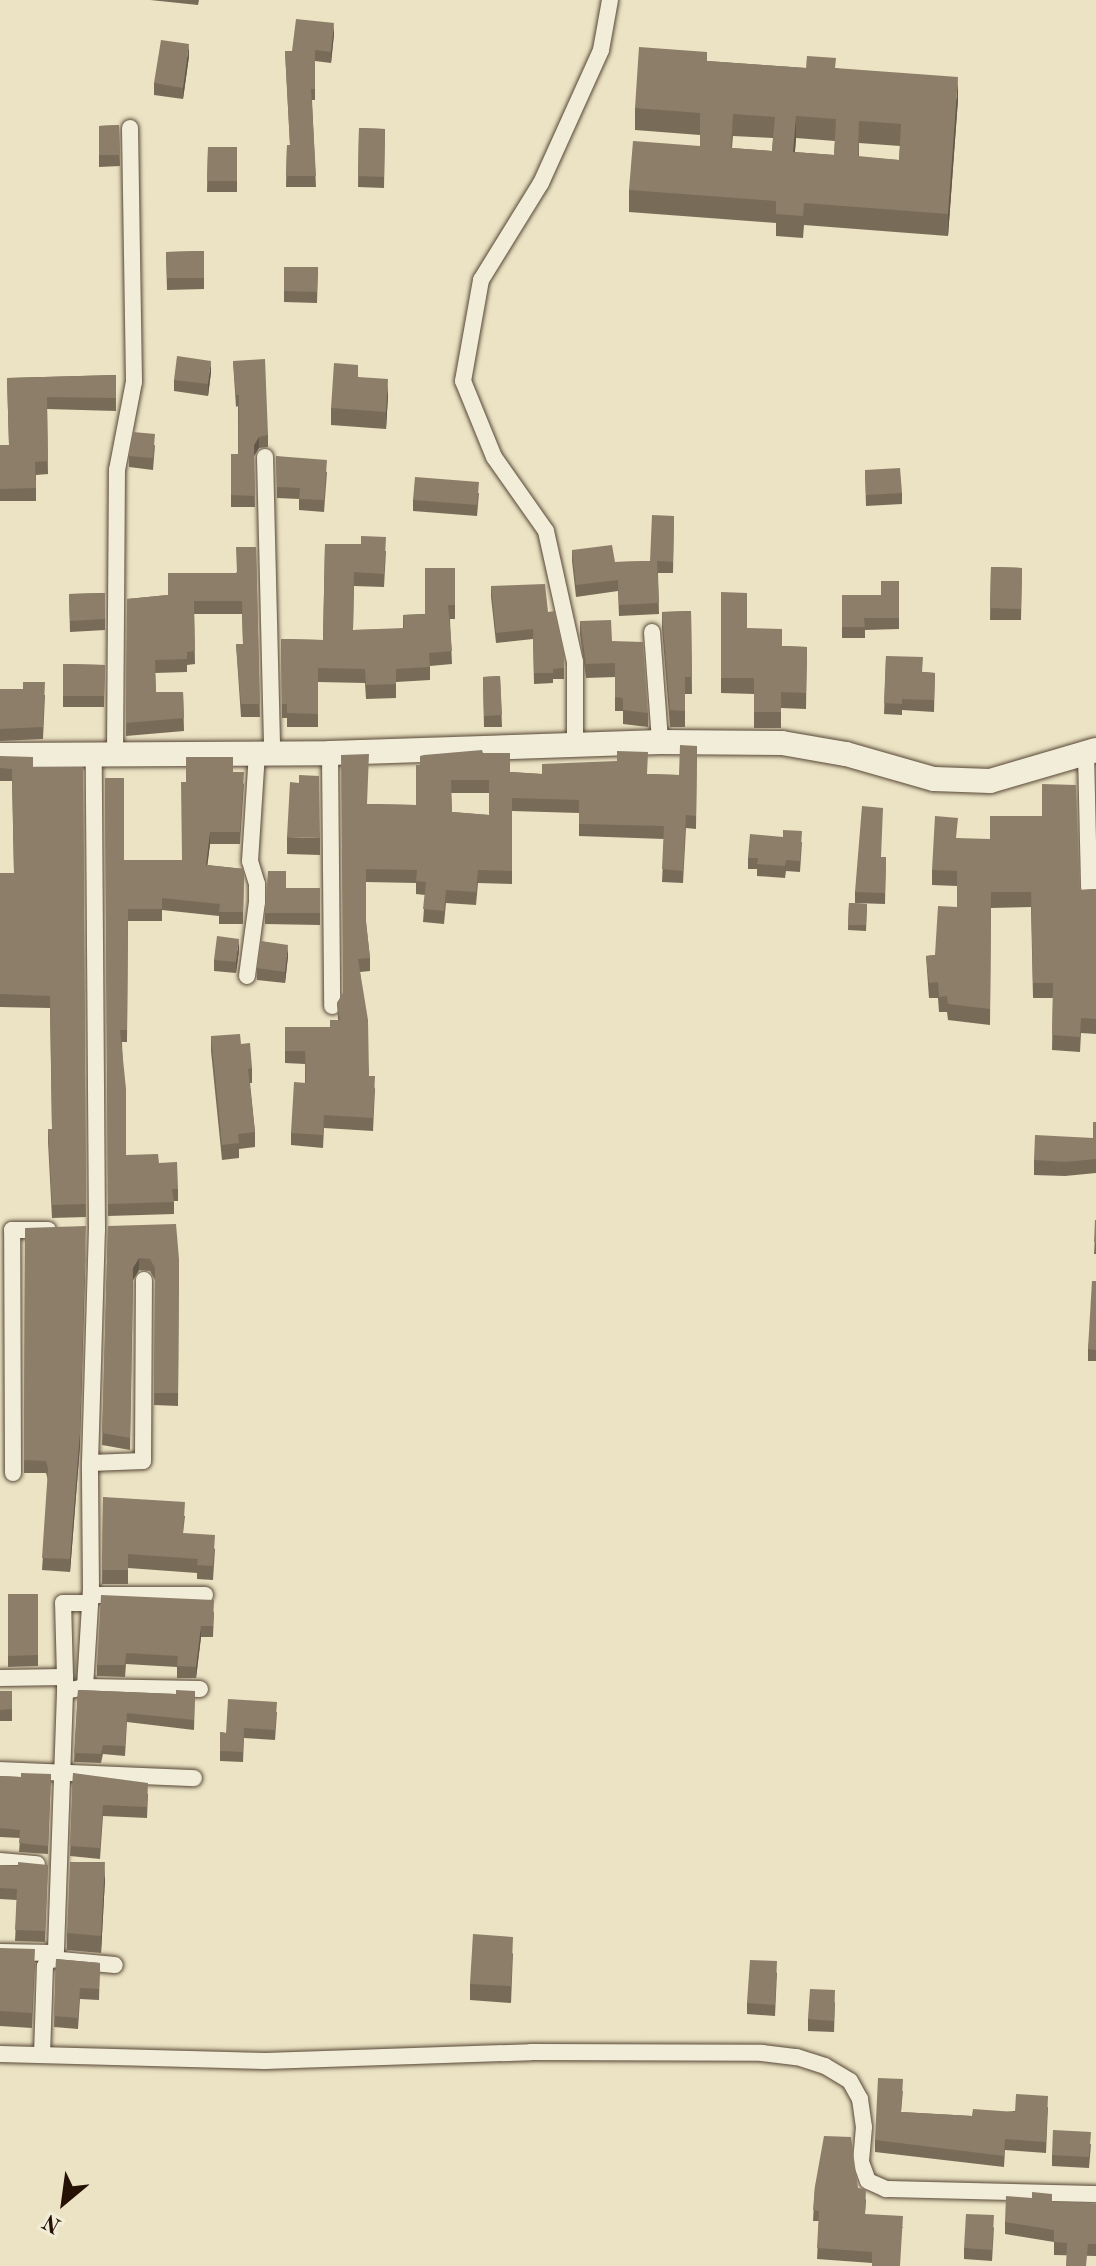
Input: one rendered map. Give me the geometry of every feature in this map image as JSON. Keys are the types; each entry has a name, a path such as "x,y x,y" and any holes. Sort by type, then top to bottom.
{"street":[{"path":"575,744 575,662 546,531 494,457 463,381 481,280 541,183 601,50 610,0"},
{"path":"85,1687 90,1599 90,1230 104,754 117,470 134,382 130,128"},
{"path":"247,976 257,902 257,884 250,861 265,753 265,457"},
{"path":"652,632 660,742"},
{"path":"0,755 330,753 660,742 782,743 957,781 990,781 1091,752 1089,887"},
{"path":"330,753 332,1006"},
{"path":"13,1473 12,1230 90,1230"},
{"path":"90,1463 143,1461 144,1280"},
{"path":"42,2055 45,1966 52,1956 65,1867 63,1603 90,1599 205,1595"},
{"path":"0,1678 85,1687 200,1689"},
{"path":"0,1770 194,1778"},
{"path":"0,1861 65,1867"},
{"path":"0,1952 115,1965"},
{"path":"0,2054 265,2061 531,2052 762,2053 797,2057 825,2066 850,2081 860,2099 864,2127 861,2162 868,2181 886,2189 1096,2194"}],"building":[{"path":"296,19 334,23 331,52 315,50 315,89 311,89 316,176 286,176 287,145 290,145 285,51 292,51"},
{"path":"161,40 189,44 183,88 154,83"},
{"path":"639,47 707,52 707,61 806,68 807,56 836,58 835,68 958,77 948,214 804,203 803,216 776,214 776,201 629,190 633,141 700,146 700,113 635,108","holes":["733,114 775,117 772,151 731,148","796,116 836,119 834,155 793,152","859,121 901,124 899,160 858,156"]},
{"path":"119,125 120,155 99,155 99,126"},
{"path":"359,128 385,129 384,177 358,176"},
{"path":"208,147 237,147 237,181 207,181"},
{"path":"204,251 204,278 167,278 166,252"},
{"path":"284,267 318,267 317,292 284,291"},
{"path":"177,356 211,361 208,384 174,380"},
{"path":"265,359 268,435 259,437 254,445 255,496 231,495 231,454 238,454 239,395 236,395 233,361"},
{"path":"334,363 358,365 358,377 388,379 386,412 331,408"},
{"path":"116,375 116,398 47,397 48,461 35,462 36,488 0,489 0,445 9,445 7,378"},
{"path":"133,432 155,434 153,458 129,456"},
{"path":"276,456 327,460 324,500 299,499 300,488 277,487"},
{"path":"900,468 902,493 866,495 865,470"},
{"path":"415,477 479,482 477,505 413,500"},
{"path":"652,515 674,516 673,562 657,561 659,603 619,605 618,580 576,585 572,550 612,545 615,562 650,561"},
{"path":"361,536 386,537 384,574 354,572 353,630 404,628 403,615 425,614 425,568 455,568 455,605 448,605 452,651 429,653 430,667 396,669 396,684 366,685 365,669 318,668 318,714 287,713 287,704 282,704 281,639 323,640 325,544 361,544"},
{"path":"236,547 256,547 260,704 241,704 236,644 243,644 242,601 194,601 195,651 187,652 187,659 155,660 156,692 183,692 184,718 126,723 127,599 168,595 168,573 237,573"},
{"path":"991,567 1022,568 1021,609 990,608"},
{"path":"881,581 899,581 899,618 864,618 865,627 842,627 842,595 881,595"},
{"path":"545,584 548,612 555,611 564,668 553,669 553,673 534,673 533,629 496,633 491,586"},
{"path":"721,592 747,593 747,628 782,629 782,646 807,647 806,693 781,692 781,712 754,712 754,678 721,678"},
{"path":"105,593 105,619 70,621 69,594"},
{"path":"691,611 692,677 685,677 685,711 670,710 662,612"},
{"path":"611,620 612,641 643,642 648,713 623,710 623,698 615,697 615,663 586,664 580,621"},
{"path":"886,656 923,657 922,672 935,673 934,700 902,699 902,704 884,703"},
{"path":"63,664 105,665 104,696 63,696"},
{"path":"500,676 502,715 484,716 483,677"},
{"path":"23,682 45,682 43,727 0,729 0,689 23,689"},
{"path":"680,745 697,746 696,816 686,815 683,871 662,869 664,826 579,824 579,800 512,798 512,871 478,870 476,892 446,890 444,911 423,909 426,882 416,881 417,870 366,869 370,958 358,959 368,1020 369,1076 375,1076 373,1118 324,1115 323,1135 291,1133 294,1082 306,1083 305,1051 285,1051 285,1027 330,1027 330,1020 340,1020 337,1003 343,993 341,755 369,754 367,804 416,805 416,765 420,765 420,756 424,755 482,750 483,753 510,753 510,772 542,774 542,764 617,761 617,751 648,752 647,774 679,775","holes":["451,780 489,780 489,815 452,812"]},
{"path":"0,756 33,757 33,767 83,767 86,1204 52,1205 48,1129 52,1129 50,996 0,994 0,873 14,873 12,769 0,768"},
{"path":"186,757 233,757 233,772 244,772 240,832 210,832 206,865 244,869 243,912 219,912 220,904 162,898 162,909 128,909 127,1030 120,1030 126,1089 126,1155 158,1154 159,1163 177,1162 178,1189 172,1189 174,1202 108,1204 105,778 124,778 124,860 182,860 181,782 186,782"},
{"path":"299,775 319,776 320,838 287,837 290,782 299,783"},
{"path":"1042,784 1076,785 1080,890 1096,889 1096,1019 1081,1018 1080,1037 1052,1035 1053,983 1033,983 1031,892 991,892 990,1009 948,1004 947,996 939,997 938,982 929,983 926,956 935,955 938,906 957,907 957,871 932,870 935,816 958,818 956,838 990,839 990,816 1042,816"},
{"path":"862,806 883,808 881,857 886,857 885,893 855,892"},
{"path":"783,830 802,831 800,861 786,860 785,866 757,864 758,858 748,858 750,834 783,837"},
{"path":"268,871 286,871 286,888 320,888 320,913 265,913"},
{"path":"849,903 867,904 866,925 848,925"},
{"path":"217,936 239,939 236,962 214,960"},
{"path":"261,941 288,945 285,972 257,968"},
{"path":"240,1034 241,1044 250,1043 252,1068 248,1069 255,1132 238,1134 239,1143 222,1145 211,1036"},
{"path":"1093,1122 1096,1122 1096,1159 1065,1162 1034,1160 1035,1135 1093,1138"},
{"path":"176,1224 179,1259 178,1393 154,1393 155,1268 150,1259 139,1258 133,1268 130,1438 102,1433 108,1226"},
{"path":"86,1226 80,1433 70,1559 42,1558 48,1469 46,1461 24,1460 25,1228"},
{"path":"1092,1281 1096,1281 1096,1350 1088,1349"},
{"path":"103,1497 185,1502 183,1533 215,1535 213,1566 197,1565 198,1559 128,1554 128,1570 102,1570"},
{"path":"8,1594 38,1594 38,1655 8,1656"},
{"path":"101,1595 214,1600 213,1626 201,1626 196,1667 177,1666 178,1656 126,1653 125,1665 97,1665"},
{"path":"78,1690 176,1694 176,1690 195,1691 194,1720 127,1713 125,1746 103,1745 101,1754 74,1753"},
{"path":"0,1691 12,1691 12,1709 0,1710"},
{"path":"228,1699 277,1702 275,1730 244,1728 243,1752 220,1751 220,1732 226,1733"},
{"path":"21,1773 51,1774 48,1846 19,1843 20,1830 0,1828 0,1776 21,1777"},
{"path":"73,1773 148,1783 147,1807 103,1805 100,1848 70,1846"},
{"path":"18,1862 48,1865 45,1931 15,1930 17,1889 0,1888 0,1865 18,1866"},
{"path":"70,1862 105,1862 101,1936 67,1933"},
{"path":"473,1934 513,1937 511,1986 470,1984"},
{"path":"0,1948 35,1949 32,2013 0,2011"},
{"path":"56,1959 100,1963 99,1989 80,1988 78,2018 54,2016"},
{"path":"750,1960 777,1961 775,2005 747,2003"},
{"path":"810,1989 835,1990 834,2021 808,2019"},
{"path":"878,2078 903,2079 901,2112 972,2116 973,2109 1015,2112 1016,2094 1048,2096 1046,2142 1005,2139 1004,2156 875,2140"},
{"path":"1053,2130 1091,2132 1089,2157 1052,2155"},
{"path":"824,2136 851,2137 858,2188 866,2189 865,2214 903,2216 900,2266 872,2266 872,2252 817,2248 819,2211 813,2210"},
{"path":"1032,2192 1052,2194 1052,2202 1096,2204 1096,2244 1088,2244 1086,2266 1066,2266 1067,2243 1054,2242 1054,2230 1005,2222 1006,2196 1032,2198"},
{"path":"966,2214 994,2215 992,2250 964,2248"}]}
